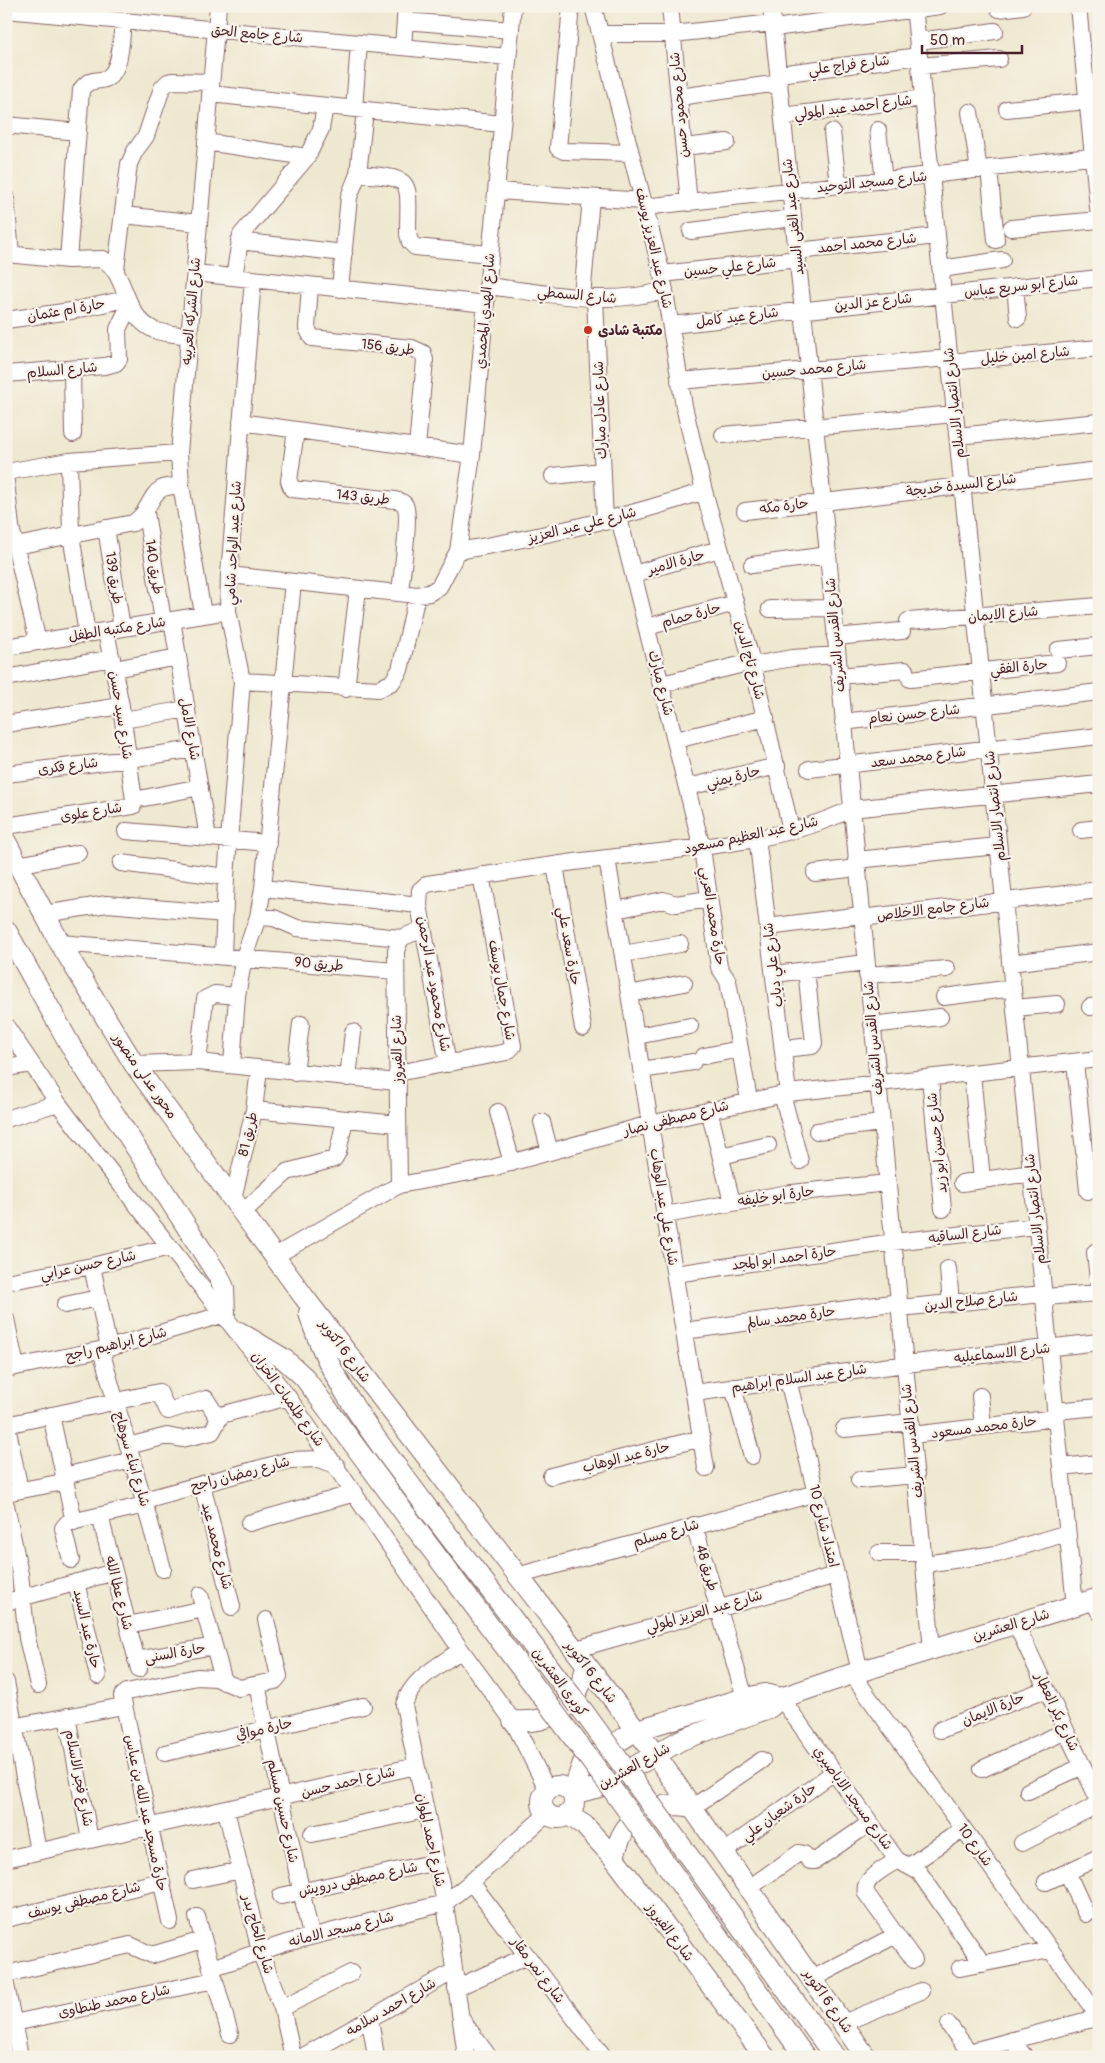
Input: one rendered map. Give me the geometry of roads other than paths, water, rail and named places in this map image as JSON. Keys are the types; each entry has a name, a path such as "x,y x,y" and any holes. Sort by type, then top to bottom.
{"main road":[{"name":"محور عدلى منصور","path":"6,842 60,943 134,1064 304,1297"},
{"path":"6,930 73,1050 218,1277 224,1288 225,1314"},
{"name":"كوبرى العشرين","path":"304,1297 319,1343 341,1387 428,1509 583,1711 834,2057"},
{"name":"شارع 6 اكتوبر","path":"304,1297 586,1667 655,1754 866,2057"},
{"name":"كوبرى العشرين","path":"239,1332 284,1359 304,1377 609,1786 805,2057"},
{"name":"شارع العشرين","path":"572,1794 599,1787 681,1740 769,1708 781,1698 856,1672 1016,1624 1091,1604"},
{"path":"513,1721 530,1722 547,1719 562,1711 578,1691 586,1667"},
{"name":"شارع العشرين","path":"572,1794 583,1763 637,1730 745,1698 765,1694 781,1698"},
{"path":"558,1785 564,1786 572,1794 574,1805 568,1815 557,1818 547,1814 541,1802 547,1789 558,1785"},
{"path":"614,1858 622,1833 627,1825 640,1813 657,1806 675,1804 693,1807"},
{"name":"شارع الفيروز","path":"568,1815 584,1825 614,1858 765,2057"}],"street":[{"name":"شارع الشركه العربيه","path":"203,614 181,485 179,453 218,6"},
{"name":"شارع الهدي المحمدي","path":"417,595 429,593 439,587 458,551 472,455 513,6"},
{"path":"571,6 558,148 564,151 631,153"},
{"name":"شارع عبد العزيز يوسف","path":"593,6 664,282 679,381 704,491"},
{"name":"شارع محمود حسن","path":"670,6 689,203"},
{"name":"شارع عبد الغنى السيد","path":"772,6 815,427"},
{"path":"600,34 673,34 773,26 940,6"},
{"path":"999,9 1023,6"},
{"path":"1011,228 1099,219 1091,99 1078,6"},
{"name":"شارع انتصار الاسلام","path":"915,8 1067,1533 1091,1604"},
{"name":"شارع جامع الحق","path":"6,10 508,57"},
{"path":"403,47 406,14 511,30"},
{"path":"68,260 82,90 85,84 92,80 104,79 112,74 116,66 123,21"},
{"path":"919,54 994,31"},
{"path":"340,289 349,197 358,174 360,110 359,43"},
{"path":"919,54 999,59"},
{"name":"شارع فراج علي","path":"679,97 919,54"},
{"path":"188,336 155,330 141,320 128,302 116,269 129,164 135,151 146,136 162,88 168,82 324,106 502,124"},
{"name":"شارع احمد عبد المولي","path":"783,116 924,98"},
{"path":"1007,109 1091,99"},
{"path":"234,277 239,241 244,228 307,157 321,130 324,106"},
{"path":"970,112 984,169 996,240"},
{"path":"6,125 78,132"},
{"path":"878,130 884,181"},
{"path":"832,132 838,185"},
{"path":"206,142 307,157"},
{"path":"684,147 727,142"},
{"name":"شارع مسجد التوحيد","path":"497,191 644,204 689,203 1096,156"},
{"path":"358,174 393,176 401,179 406,185 408,234 410,242 415,247 490,254"},
{"path":"6,198 8,254 68,260 103,259 116,269"},
{"name":"شارع عادل مبارك","path":"591,198 589,297 603,471 612,520"},
{"path":"123,215 199,223"},
{"path":"692,231 793,218"},
{"name":"شارع محمد احمد","path":"797,255 938,236"},
{"path":"239,241 344,253"},
{"name":"شارع علي حسين","path":"664,282 797,255"},
{"path":"941,268 1002,260"},
{"path":"195,273 486,304"},
{"name":"شارع ابو سريع عباس","path":"943,294 1099,278"},
{"name":"شارع عبد الواحد شامي","path":"223,955 226,877 242,680 228,611 228,575 253,279"},
{"name":"شارع السمطي","path":"487,286 589,297 643,297 664,282"},
{"name":"طريق 156","path":"310,286 307,328 312,338 412,348 424,353 425,360 417,447"},
{"path":"1015,287 1018,318"},
{"name":"شارع عز الدين","path":"803,310 943,294"},
{"name":"حارة ام عثمان","path":"6,320 128,302"},
{"name":"شارع السلام","path":"6,374 105,366 116,363 118,359 118,329 128,302"},
{"name":"شارع عيد كامل","path":"671,325 803,310"},
{"name":"شارع امين خليل","path":"950,360 1099,348"},
{"name":"شارع محمد حسين","path":"679,381 950,360"},
{"path":"72,369 73,434"},
{"path":"723,435 955,414"},
{"path":"241,422 472,455"},
{"path":"958,436 1099,422"},
{"name":"شارع القدس الشريف","path":"815,427 932,1649"},
{"name":"طريق 143","path":"296,430 289,481 292,489 395,500 402,502 406,506 407,523 400,593"},
{"path":"6,472 69,460 179,453"},
{"path":"69,460 71,535 87,634"},
{"name":"شارع السيدة خديجة","path":"823,502 1099,470"},
{"path":"553,476 603,471"},
{"path":"6,482 9,527 16,546 14,576 38,642"},
{"path":"16,546 133,523 146,513 154,495 162,489 181,485"},
{"name":"شارع علي عبد العزيز","path":"458,551 532,538 612,520 704,491"},
{"name":"شارع تاج الدين","path":"704,491 766,718 791,830"},
{"name":"حارة مكه","path":"745,511 823,502"},
{"name":"طريق 140","path":"146,513 167,620"},
{"name":"شارع مبارك","path":"612,520 634,574 702,848"},
{"name":"طريق 139","path":"106,528 114,629"},
{"name":"حارة الامير","path":"634,574 719,549"},
{"path":"752,564 828,555"},
{"path":"228,575 417,595 400,670 392,682 379,689 346,689 242,680"},
{"path":"232,1065 237,996 244,957 258,917 263,888 293,582"},
{"path":"346,689 358,589"},
{"name":"حارة حمام","path":"647,627 735,603"},
{"name":"شارع الايمان","path":"835,637 976,616 1099,606"},
{"path":"770,609 832,608"},
{"name":"شارع مكتبه الطفل","path":"6,647 228,611"},
{"name":"شارع الامل","path":"167,620 178,657 208,838"},
{"name":"شارع سيد حسن","path":"114,629 113,663 134,800"},
{"name":"حارة الفقي","path":"838,676 981,671 1099,646"},
{"path":"662,684 752,664 793,658 837,655"},
{"path":"6,678 113,663 178,657"},
{"name":"شارع حسن نعام","path":"843,722 1099,692"},
{"path":"6,724 187,709"},
{"path":"676,740 766,718"},
{"name":"شارع محمد سعد","path":"809,769 1099,736"},
{"name":"شارع فكرى","path":"6,774 194,749"},
{"name":"حارة يمني","path":"688,787 777,766"},
{"name":"شارع عبد العظيم مسعود","path":"419,905 420,890 428,884 607,858 702,848 791,830 851,809 1099,784"},
{"name":"شارع علوى","path":"6,826 133,806 134,800 200,787"},
{"path":"1081,830 1099,828"},
{"path":"126,831 268,843"},
{"name":"شارع علي دياب","path":"757,837 783,1049 785,1093 800,1161"},
{"path":"815,874 856,864 998,846"},
{"name":"حارة محمد العربي","path":"702,848 718,967 728,981 749,1100"},
{"path":"18,865 78,853"},
{"name":"شارع علي عبد الوهاب","path":"607,858 706,1468"},
{"path":"121,863 226,877"},
{"name":"حارة سعد علي","path":"555,865 583,1028"},
{"name":"شارع جمال يوسف","path":"134,1064 198,1062 348,1078 397,1078 448,1064 507,1052 513,1046 482,876"},
{"path":"263,888 419,905"},
{"name":"شارع جامع الاخلاص","path":"768,927 1099,890"},
{"path":"616,910 663,900 676,904 709,899"},
{"path":"44,914 106,904 225,914"},
{"name":"شارع محمود عبد الرحمن","path":"419,905 448,1064"},
{"path":"258,917 274,918 297,928 401,938 423,929"},
{"name":"شارع الفيروز","path":"399,1185 395,970 396,950 401,938"},
{"name":"طريق 90","path":"60,943 395,970"},
{"path":"622,954 680,944"},
{"path":"1010,963 1099,952"},
{"path":"774,974 806,970 946,968"},
{"path":"783,1049 812,1046 814,1043 806,970"},
{"path":"629,994 684,984"},
{"path":"944,997 1013,988"},
{"path":"198,1062 205,999 215,994 237,996"},
{"path":"1015,1008 1057,1004"},
{"path":"872,1025 940,1017"},
{"path":"294,1073 301,1024"},
{"path":"636,1036 690,1026"},
{"name":"شارع طلمبات الخزان","path":"7,1029 58,1103 170,1247 225,1314 288,1397 337,1466 461,1650 513,1721 547,1789"},
{"path":"348,1078 353,1032"},
{"path":"642,1070 740,1049"},
{"name":"شارع مصطفى نصار","path":"275,1256 399,1185 477,1172 650,1124 749,1100 785,1093 1099,1059"},
{"path":"1075,1062 1088,1190"},
{"path":"6,1068 31,1064"},
{"name":"طريق 81","path":"238,1205 259,1069"},
{"path":"972,1073 982,1180"},
{"name":"شارع حسن ابو زيد","path":"930,1078 943,1209"},
{"path":"6,1119 58,1103"},
{"path":"254,1110 398,1124"},
{"path":"709,1110 732,1202"},
{"path":"498,1112 512,1163"},
{"path":"238,1205 288,1172 334,1159 338,1152 345,1119"},
{"path":"542,1122 550,1152"},
{"path":"817,1131 881,1123"},
{"path":"720,1156 768,1145"},
{"path":"962,1182 1032,1174"},
{"name":"حارة ابو خليفه","path":"665,1215 732,1202 887,1183"},
{"name":"شارع الساقيه","path":"893,1242 1037,1226"},
{"name":"حارة احمد ابو المجد","path":"675,1274 893,1242"},
{"name":"شارع حسن عرابي","path":"6,1282 92,1266 170,1247"},
{"path":"1095,1252 1099,1288"},
{"name":"شارع ابناء سوهاج","path":"92,1266 105,1349 116,1400 163,1569"},
{"path":"948,1269 951,1303"},
{"name":"شارع صلاح الدين","path":"899,1305 1099,1293"},
{"path":"65,1305 98,1298"},
{"name":"حارة محمد سالم","path":"684,1331 899,1305"},
{"name":"شارع ابراهيم راجح","path":"11,1368 105,1349 225,1314"},
{"path":"6,1319 11,1368"},
{"name":"شارع الاسماعيليه","path":"905,1364 1099,1342"},
{"name":"شارع عبد السلام ابراهيم","path":"694,1393 905,1364"},
{"name":"امتداد شارع 10","path":"788,1380 836,1575 856,1672"},
{"path":"733,1387 752,1456"},
{"path":"218,1418 206,1399 169,1412 160,1392 7,1425 13,1491 58,1483 68,1475 130,1453 167,1436 182,1439 212,1432 216,1428 218,1418 221,1415 288,1397"},
{"path":"980,1396 983,1426"},
{"name":"حارة محمد مسعود","path":"844,1429 983,1426 1099,1407"},
{"path":"51,1415 74,1522 67,1524 63,1528 72,1560"},
{"name":"حارة عبد الوهاب","path":"551,1476 702,1438"},
{"name":"شارع رمضان راجح","path":"74,1522 290,1460 320,1459 337,1466"},
{"path":"1061,1468 1099,1463"},
{"path":"859,1480 916,1475"},
{"name":"شارع محمد عيد","path":"202,1484 232,1608"},
{"path":"249,1523 355,1493"},
{"name":"شارع مسلم","path":"517,1576 694,1525 816,1493"},
{"path":"6,1505 14,1600 27,1638 38,1685"},
{"name":"شارع عطا الله","path":"100,1516 138,1665"},
{"name":"طريق 48","path":"694,1525 745,1698"},
{"path":"879,1553 924,1558 997,1554 1067,1533"},
{"path":"14,1600 114,1572"},
{"name":"شارع عبد العزيز المولي","path":"573,1650 718,1606 836,1575"},
{"name":"حارة عبد السيد","path":"76,1582 98,1676"},
{"path":"128,1625 202,1602 224,1682"},
{"path":"10,1727 123,1706 122,1696 127,1692 197,1677 216,1678 239,1688 276,1681 279,1676 266,1620"},
{"name":"شارع بكر العطار","path":"1016,1624 1099,1802"},
{"name":"حارة السنى","path":"138,1665 214,1646"},
{"name":"شارع احمد الموان","path":"461,1650 408,1691 404,1705 445,1903 466,2057"},
{"name":"شارع 10","path":"856,1672 963,1829 1099,2017"},
{"path":"6,1682 10,1727 38,1851"},
{"name":"شارع حسين مسلم","path":"257,1686 311,1936"},
{"name":"حارة الايمان","path":"940,1730 1046,1689"},
{"name":"شارع مسجد الاباصيري","path":"781,1698 870,1823 903,1863 919,1872 982,1964"},
{"name":"حارة مسجد عبد الله بن عباس","path":"123,1706 170,1921"},
{"name":"حارة موافي","path":"166,1753 363,1706"},
{"name":"شارع فجر الاسلام","path":"67,1716 90,1840"},
{"path":"982,1769 1066,1731"},
{"path":"693,1807 762,1760"},
{"name":"شارع احمد حسن","path":"6,1859 416,1766"},
{"path":"1028,1791 1083,1766"},
{"name":"حارة شعبان علي","path":"724,1852 834,1772"},
{"path":"1022,1843 1099,1802"},
{"name":"شارع الحاج بدر","path":"226,1810 260,1951 282,2008 293,2057"},
{"path":"312,1834 425,1810"},
{"path":"445,1903 547,1814"},
{"path":"749,1888 799,1853 804,1854 810,1861 815,1861 870,1823"},
{"path":"914,1960 866,1894 864,1887 868,1881 963,1829"},
{"path":"1046,1882 1099,1857"},
{"name":"شارع مصطفى درويش","path":"281,1896 436,1862"},
{"path":"193,1880 241,1870"},
{"path":"1067,1872 1086,1914"},
{"name":"شارع مصطفى يوسف","path":"6,1919 161,1881"},
{"name":"شارع نمر مقار","path":"471,1882 604,2057"},
{"name":"شارع مسجد الامانه","path":"213,1974 260,1951 311,1936 445,1903"},
{"path":"196,1917 230,2034"},
{"path":"812,1978 896,1935"},
{"path":"6,1974 130,1946 152,1955 203,1940"},
{"path":"960,1968 1050,1950"},
{"path":"456,1988 527,1956"},
{"name":"شارع احمد سلامه","path":"302,2057 454,1970"},
{"path":"282,2008 351,1972"},
{"name":"شارع محمد طنطاوى","path":"14,2023 213,1974"},
{"path":"6,1985 20,2057"},
{"path":"842,2023 921,1991"},
{"path":"949,2025 971,2054 1012,2040 1099,2017"},
{"path":"370,2019 376,2057"},
{"path":"461,2020 489,2057"},
{"path":"1012,2040 1025,2057"}],"place":[{"name":"مكتبة شادى","path":"588,330"}]}
